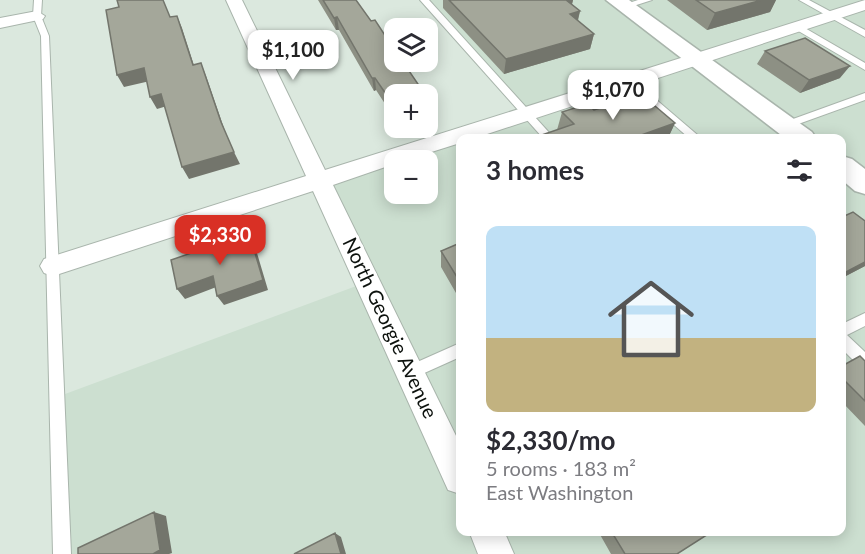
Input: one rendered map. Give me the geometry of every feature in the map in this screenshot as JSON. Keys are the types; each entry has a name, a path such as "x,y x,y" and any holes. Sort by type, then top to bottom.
{"main road":[{"path":"620,3 794,132"}],"street":[{"name":"North Georgie Avenue","path":"234,0 456,469"},
{"path":"461,134 865,5"},
{"path":"0,23 37,8"},
{"path":"53,266 456,136"},
{"path":"488,536 496,554"}],"lane":[{"path":"424,0 545,134"},
{"path":"620,3 648,0"},
{"path":"803,0 865,34"},
{"path":"37,8 45,36 61,553"},
{"path":"798,27 865,67"},
{"path":"628,81 691,134"},
{"path":"794,132 865,96"},
{"path":"846,329 865,318"},
{"path":"846,344 865,362"},
{"path":"411,372 456,352"}],"shaded area":[{"path":"424,0 865,0 865,554 62,554 57,397 367,282 319,179 384,158 384,204 438,204 438,150 410,150 456,136 456,536 846,536 846,134 461,134 527,113"}],"building":[{"path":"117,0 163,0 170,17 177,16 193,65 201,63 234,152 182,167 161,94 150,97 144,68 117,75 106,10 119,7"},
{"path":"323,0 356,0 371,21 375,20 384,34 384,72 410,72 418,84 384,84 384,91 375,78 372,78 337,17 334,18"},
{"path":"449,0 566,0 580,11 570,14 594,34 506,59"},
{"path":"696,0 762,0 715,13"},
{"path":"805,38 850,66 809,80 765,51"},
{"path":"642,95 675,123 644,134 545,134 574,124 562,112 587,104 594,110"},
{"path":"853,212 865,221 865,262 846,272 846,215"},
{"path":"249,233 263,280 217,296 213,276 177,289 171,260"},
{"path":"456,245 456,275 441,251"},
{"path":"860,356 865,361 865,401 846,382 846,364"},
{"path":"154,512 160,550 153,554 78,554 78,548"},
{"path":"335,533 341,554 294,554"},
{"path":"614,536 705,536 677,554 625,554"}]}
